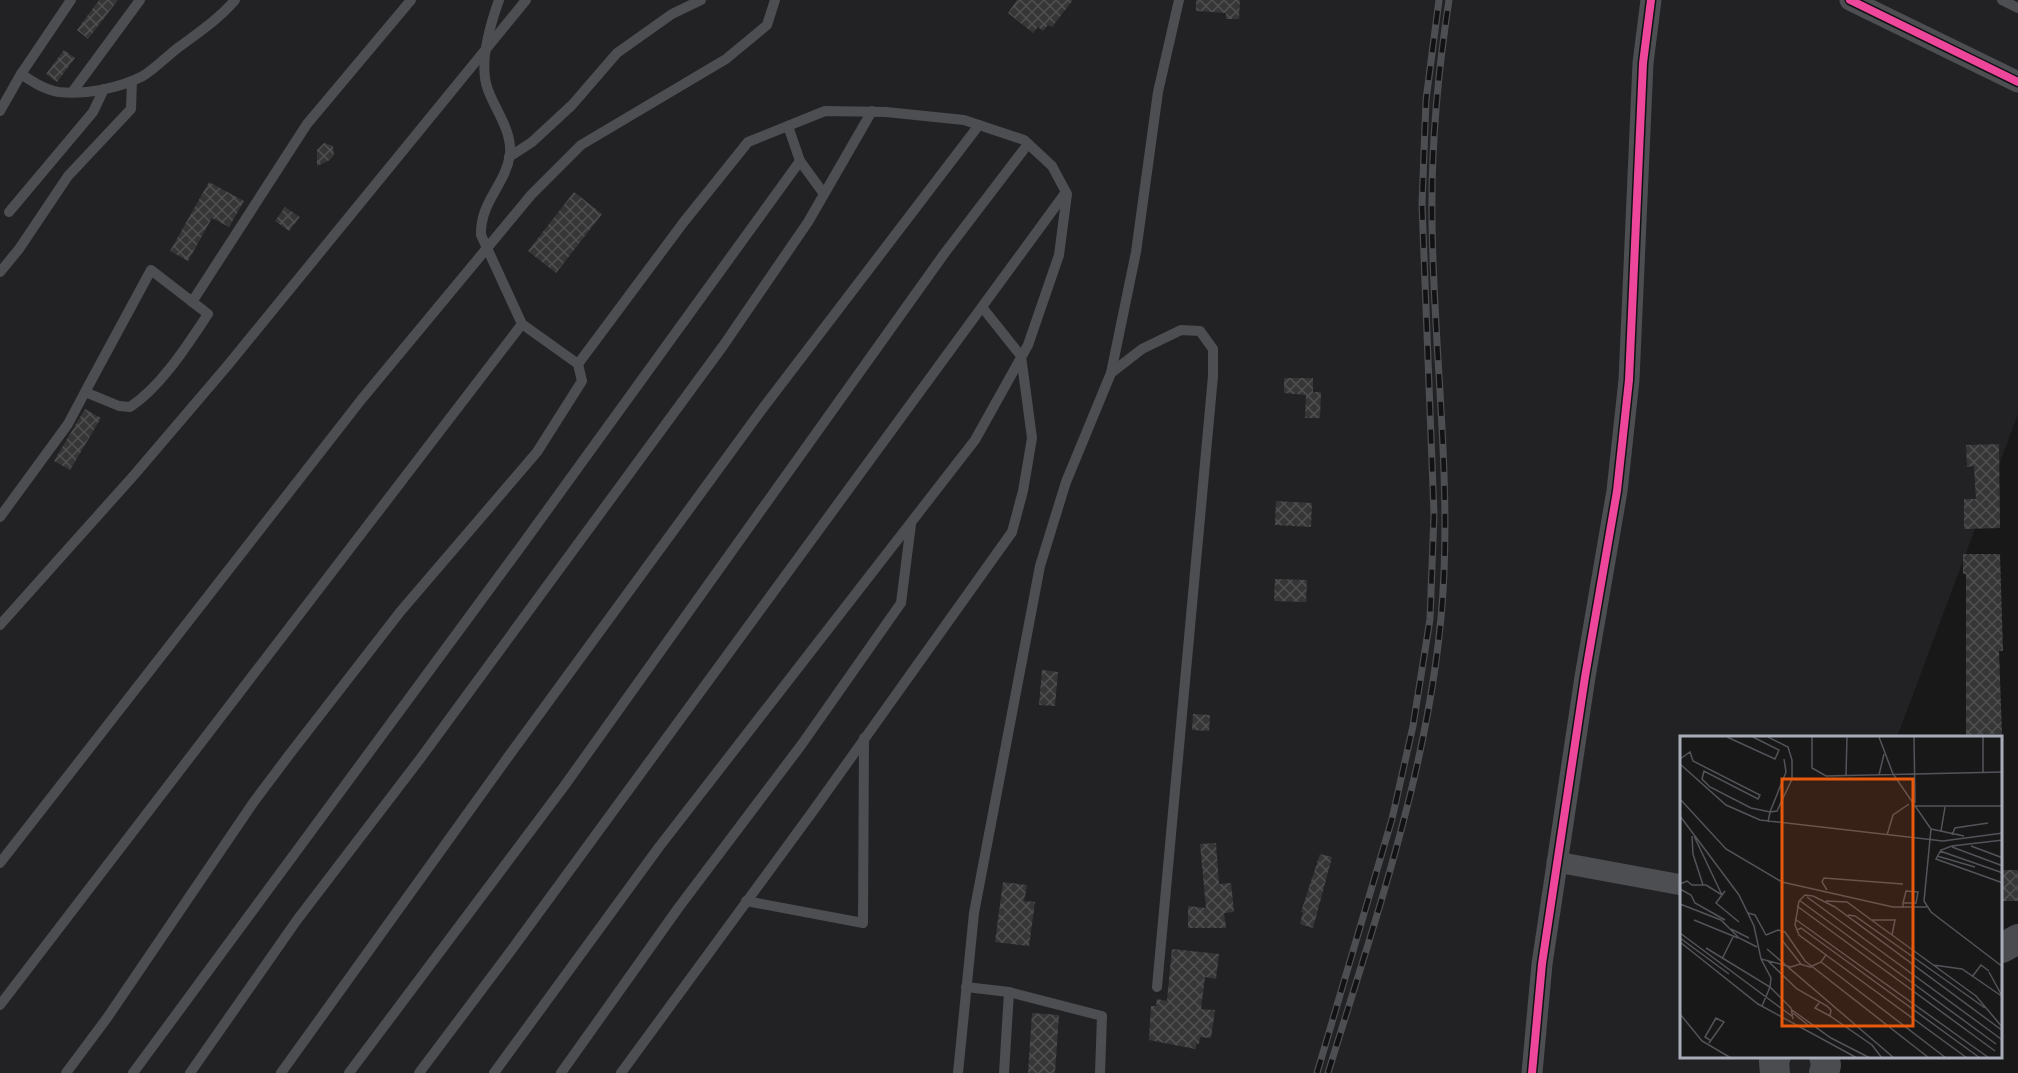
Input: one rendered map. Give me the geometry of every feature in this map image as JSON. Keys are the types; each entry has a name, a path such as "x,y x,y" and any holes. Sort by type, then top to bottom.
{"main road":[{"path":"2003,947 2018,939"}],"street":[{"path":"1532,1073 1542,964 1585,677 1617,491 1629,380 1643,63 1651,0"},
{"path":"1850,0 2018,82"},
{"path":"1557,862 1680,885"}],"lane":[{"path":"0,111 21,74 71,0"},
{"path":"73,91 140,0"},
{"path":"21,74 39,86 58,92 104,89 132,81 145,74 210,25 235,0"},
{"path":"192,302 307,123 411,0"},
{"path":"66,1073 107,1018 288,754 400,612 537,452 582,381 578,364 522,324 481,236 484,210 506,170 509,157 508,135 484,77 487,37 499,0"},
{"path":"0,625 135,474 228,364 526,0"},
{"path":"509,157 532,142 572,105 618,54 672,14 701,0"},
{"path":"0,863 361,400 531,195 581,145 726,59 767,25 776,0"},
{"path":"958,1073 974,913 1040,566 1066,482 1111,373 1136,252 1158,92 1179,0"},
{"path":"2002,0 2018,8"},
{"path":"0,272 19,249 69,176 131,109 132,81"},
{"path":"9,212 93,112 104,89"},
{"path":"494,1073 659,847 975,440 1028,345 1059,255 1066,192 1052,166 1024,140 980,125 964,120 872,111 825,111 747,142 683,223 578,364"},
{"path":"189,1073 297,920 420,759 723,346 808,222 872,111"},
{"path":"281,1073 515,747 756,418 980,125"},
{"path":"788,126 800,161 824,194"},
{"path":"349,1073 566,785 944,254 1028,144"},
{"path":"133,1073 522,546 800,161"},
{"path":"419,1073 1066,192"},
{"path":"0,517 69,424 86,392 152,270 208,314 142,400 130,407 119,406 86,392"},
{"path":"621,1073 1012,532 1023,491 1032,438 1021,356 982,307"},
{"path":"0,1005 522,324"},
{"path":"1111,373 1142,349 1180,330 1200,331 1213,349 1213,376 1157,987"},
{"path":"561,1073 679,906 802,744 901,603 911,523"},
{"path":"746,901 863,923 864,738"},
{"path":"966,987 1009,992 1102,1016 1100,1073"},
{"path":"1004,1073 1009,992"}],"shaded area":[{"path":"0,0 2018,0 2018,414 1897,736 1680,736 1680,1058 1813,1058 1811,1073 0,1073"}],"building":[{"path":"99,0 118,0 88,39 77,30"},
{"path":"1017,0 1073,0 1052,27 1048,25 1043,31 1038,27 1033,33 1008,13"},
{"path":"1196,0 1240,0 1239,19 1226,19 1226,13 1196,11"},
{"path":"64,50 75,58 57,82 46,74"},
{"path":"324,143 333,146 334,155 330,160 317,166 317,150"},
{"path":"209,182 244,201 229,227 212,218 188,261 170,251"},
{"path":"574,192 602,214 556,273 528,251"},
{"path":"285,207 300,217 289,231 275,221"},
{"path":"1284,378 1313,378 1313,392 1321,392 1320,418 1305,418 1306,395 1284,393"},
{"path":"85,409 101,418 70,470 54,461"},
{"path":"1999,444 2000,528 1964,529 1964,499 1976,499 1974,466 1967,467 1966,445"},
{"path":"1276,501 1312,503 1311,527 1275,525"},
{"path":"1963,554 2000,554 2003,651 1999,651 2002,734 1966,735 1966,574 1963,574"},
{"path":"1275,579 1307,580 1306,602 1274,601"},
{"path":"1042,670 1058,672 1055,706 1039,705"},
{"path":"1193,714 1210,715 1209,731 1192,730"},
{"path":"1216,843 1219,884 1231,883 1234,912 1224,913 1226,928 1188,928 1188,906 1206,908 1200,844"},
{"path":"1320,854 1332,857 1313,928 1300,924 1303,912 1301,912"},
{"path":"2003,870 2018,870 2018,901 2003,901"},
{"path":"1003,882 1027,885 1024,901 1035,902 1029,946 995,942"},
{"path":"1172,949 1219,954 1216,979 1205,977 1201,1009 1215,1010 1211,1038 1200,1037 1195,1049 1149,1040 1151,1006 1156,1006 1157,999 1167,1001"},
{"path":"1032,1013 1059,1015 1055,1073 1028,1073"}],"railway":[{"path":"1317,1073 1392,819 1413,726 1430,619 1434,514 1422,204 1426,100 1439,0"},
{"path":"1328,1073 1402,826 1430,701 1439,637 1445,529 1432,191 1436,109 1449,0"}],"cycle path":[{"path":"1532,1073 1542,964 1585,677 1617,491 1629,380 1643,63 1651,0"},
{"path":"1850,0 2018,82"}]}
